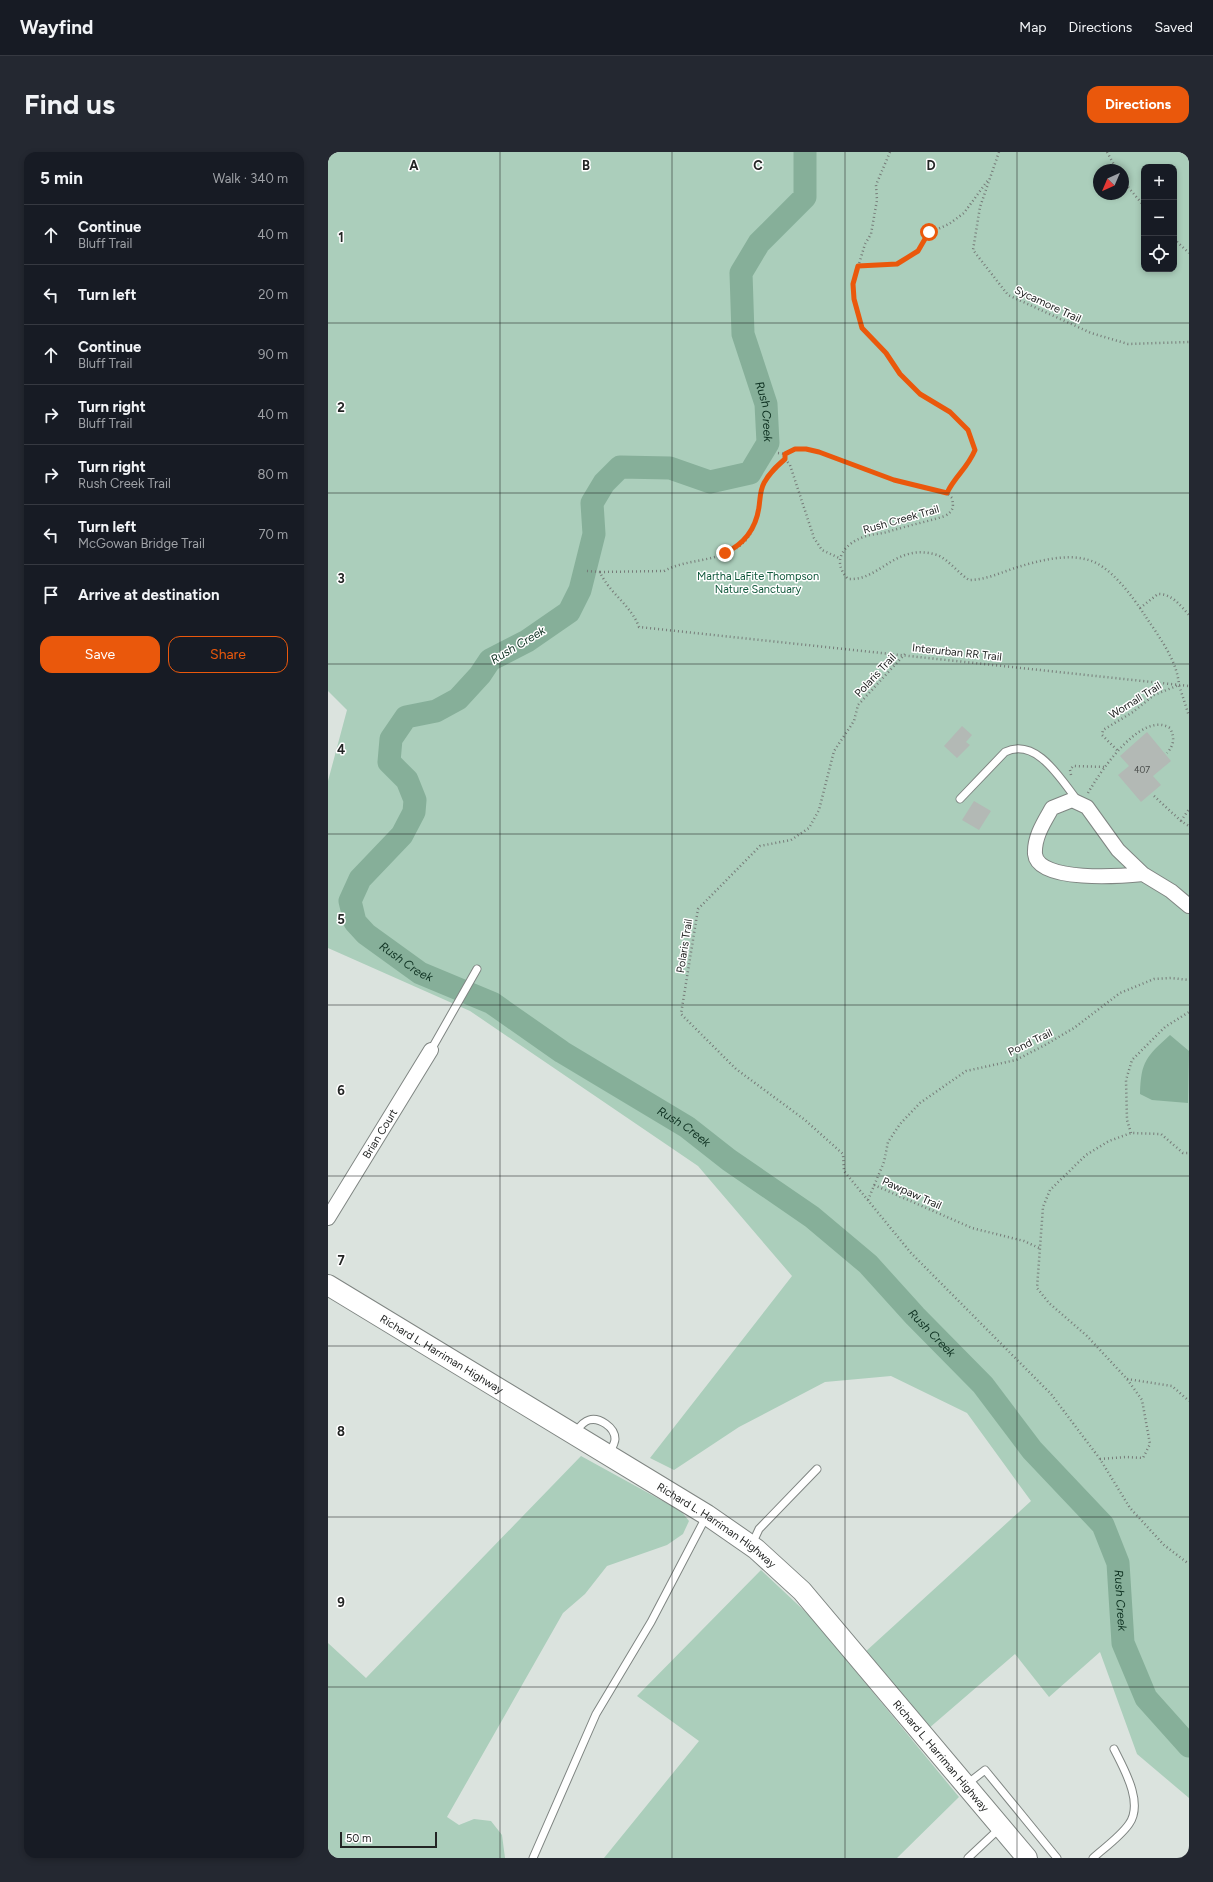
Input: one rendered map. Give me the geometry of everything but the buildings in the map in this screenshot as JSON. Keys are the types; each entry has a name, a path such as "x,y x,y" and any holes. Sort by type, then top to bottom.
{"street":[{"path":"1143,874 1102,876 1054,872 1042,867 1035,855 1036,839 1052,808 1072,800 1087,807 1118,850 1143,874 1171,891 1189,906"},
{"name":"Brian Court","path":"328,1218 432,1050"},
{"name":"Richard L. Harriman Highway","path":"328,1285 707,1515 751,1546 785,1573 802,1590 1027,1858"}],"lane":[{"path":"960,799 1005,752 1013,748 1025,748 1042,758 1081,804"},
{"path":"432,1050 477,969"},
{"path":"574,1435 582,1424 589,1420 599,1421 608,1425 613,1432 615,1439 608,1456"},
{"path":"751,1546 759,1529 817,1469"},
{"path":"533,1858 596,1714 651,1622 707,1515"},
{"path":"1093,1858 1128,1825 1134,1816 1128,1776 1114,1749"},
{"path":"966,1785 985,1770 1056,1858"},
{"path":"968,1858 1002,1827"}],"path":[{"path":"890,152 876,185 877,200 871,234 865,244 853,284 854,299 862,328 886,353 900,374 920,394 950,412 968,430 975,450 970,463 960,475 953,480 947,493"},
{"name":"Sycamore Trail","path":"999,152 980,207 973,250 1008,295 1091,333 1128,344 1189,342"},
{"path":"1106,152 1113,164"},
{"path":"858,266 897,264 918,251 929,232 949,224 964,213 990,178"},
{"path":"1129,188 1141,202"},
{"path":"1177,242 1189,253"},
{"name":"Rush Creek Trail","path":"778,453 785,454 795,449 806,449 819,452 894,480 947,493 952,498 954,507 948,514 930,521 865,537 848,546 840,558"},
{"path":"785,454 785,459 790,465 814,538 822,550 840,558 842,572 848,579 856,580 892,560 911,552 938,556 968,580 990,577 1041,561 1060,558 1085,559 1096,563 1110,574 1140,608 1158,594 1165,594 1172,597 1189,615"},
{"path":"587,571 664,571 672,567 701,561 737,547 751,532 757,518 763,484 785,459"},
{"name":"Interurban RR Trail","path":"600,572 604,582 626,604 636,619 638,627 905,654 1179,685"},
{"name":"Wornall Trail","path":"1140,608 1169,654 1178,676 1179,685 1189,716"},
{"name":"Polaris Trail","path":"868,1200 844,1171 843,1154 805,1120 736,1069 681,1014 698,909 760,846 791,840 809,828 819,810 834,751 854,721 858,705 905,654"},
{"name":"Wornall Trail","path":"1117,750 1102,735 1103,730 1124,716 1133,712 1154,695 1179,685 1189,686"},
{"path":"1081,804 1117,750 1146,727 1161,725 1170,728 1174,736 1172,748 1167,753"},
{"path":"1074,778 1070,774 1073,766 1106,767"},
{"path":"1154,796 1181,821 1189,826"},
{"path":"1181,821 1189,809"},
{"name":"Pond Trail","path":"874,1185 884,1162 888,1142 900,1124 920,1103 966,1072 1016,1060 1074,1028 1120,993 1154,979 1171,978 1189,980"},
{"path":"1130,1133 1127,1120 1126,1080 1132,1060 1165,1027 1189,1012"},
{"path":"1100,1459 1126,1457 1143,1458 1150,1444 1142,1400 1127,1379 1088,1336 1049,1303 1037,1288 1043,1207 1050,1190 1086,1155 1108,1141 1130,1133 1161,1134 1183,1153 1189,1153"},
{"name":"Pawpaw Trail","path":"868,1200 874,1185 972,1228 1024,1241 1039,1248"},
{"path":"868,1200 911,1252 1051,1394 1100,1459 1130,1508 1164,1545 1189,1564"},
{"path":"1127,1379 1172,1386 1189,1401"}],"green space":[{"name":"Martha LaFite Thompson Nature Sanctuary","path":"328,152 1189,152 1189,1798 1137,1754 1100,1652 1049,1697 1015,1654 928,1729 864,1653 1031,1501 967,1413 891,1376 825,1382 739,1427 674,1470 650,1458 792,1276 698,1166 470,1011 328,948 328,781 347,710 328,691"},
{"path":"581,1456 681,1511 689,1521 683,1534 667,1545 607,1566 585,1594 563,1613 447,1817 459,1825 474,1819 491,1821 502,1835 505,1858 328,1858 328,1643 366,1678"},
{"path":"761,1570 812,1618 959,1797 897,1858 604,1858 699,1741 637,1696"}],"shaded area":[{"path":"1170,1035 1189,1051 1188,1103 1152,1100 1140,1094 1142,1074 1146,1060"}],"waterway":[{"name":"Rush Creek","path":"805,152 805,197 759,243 741,273 743,334 766,404 768,443 750,473 710,482 670,468 620,467 604,483 592,503 594,534 580,590 569,612 527,641 490,660 480,675 458,699 436,711 406,717 391,739 389,762 407,780 415,800 414,812 402,835 360,879 350,901 355,922 366,934 420,973 492,1003 562,1052 687,1127 729,1160 812,1217 868,1264 915,1316 983,1385 1032,1450 1103,1525 1118,1563 1123,1643 1146,1698 1189,1746"}],"route":[{"path":"725,553 737,547 751,532 757,518 763,484 785,459 785,454 795,449 806,449 819,452 894,480 947,493 953,480 960,475 970,463 975,450 968,430 950,412 920,394 900,374 886,353 862,328 854,299 853,284 858,266 885,266 897,264 918,251 929,232"}]}
